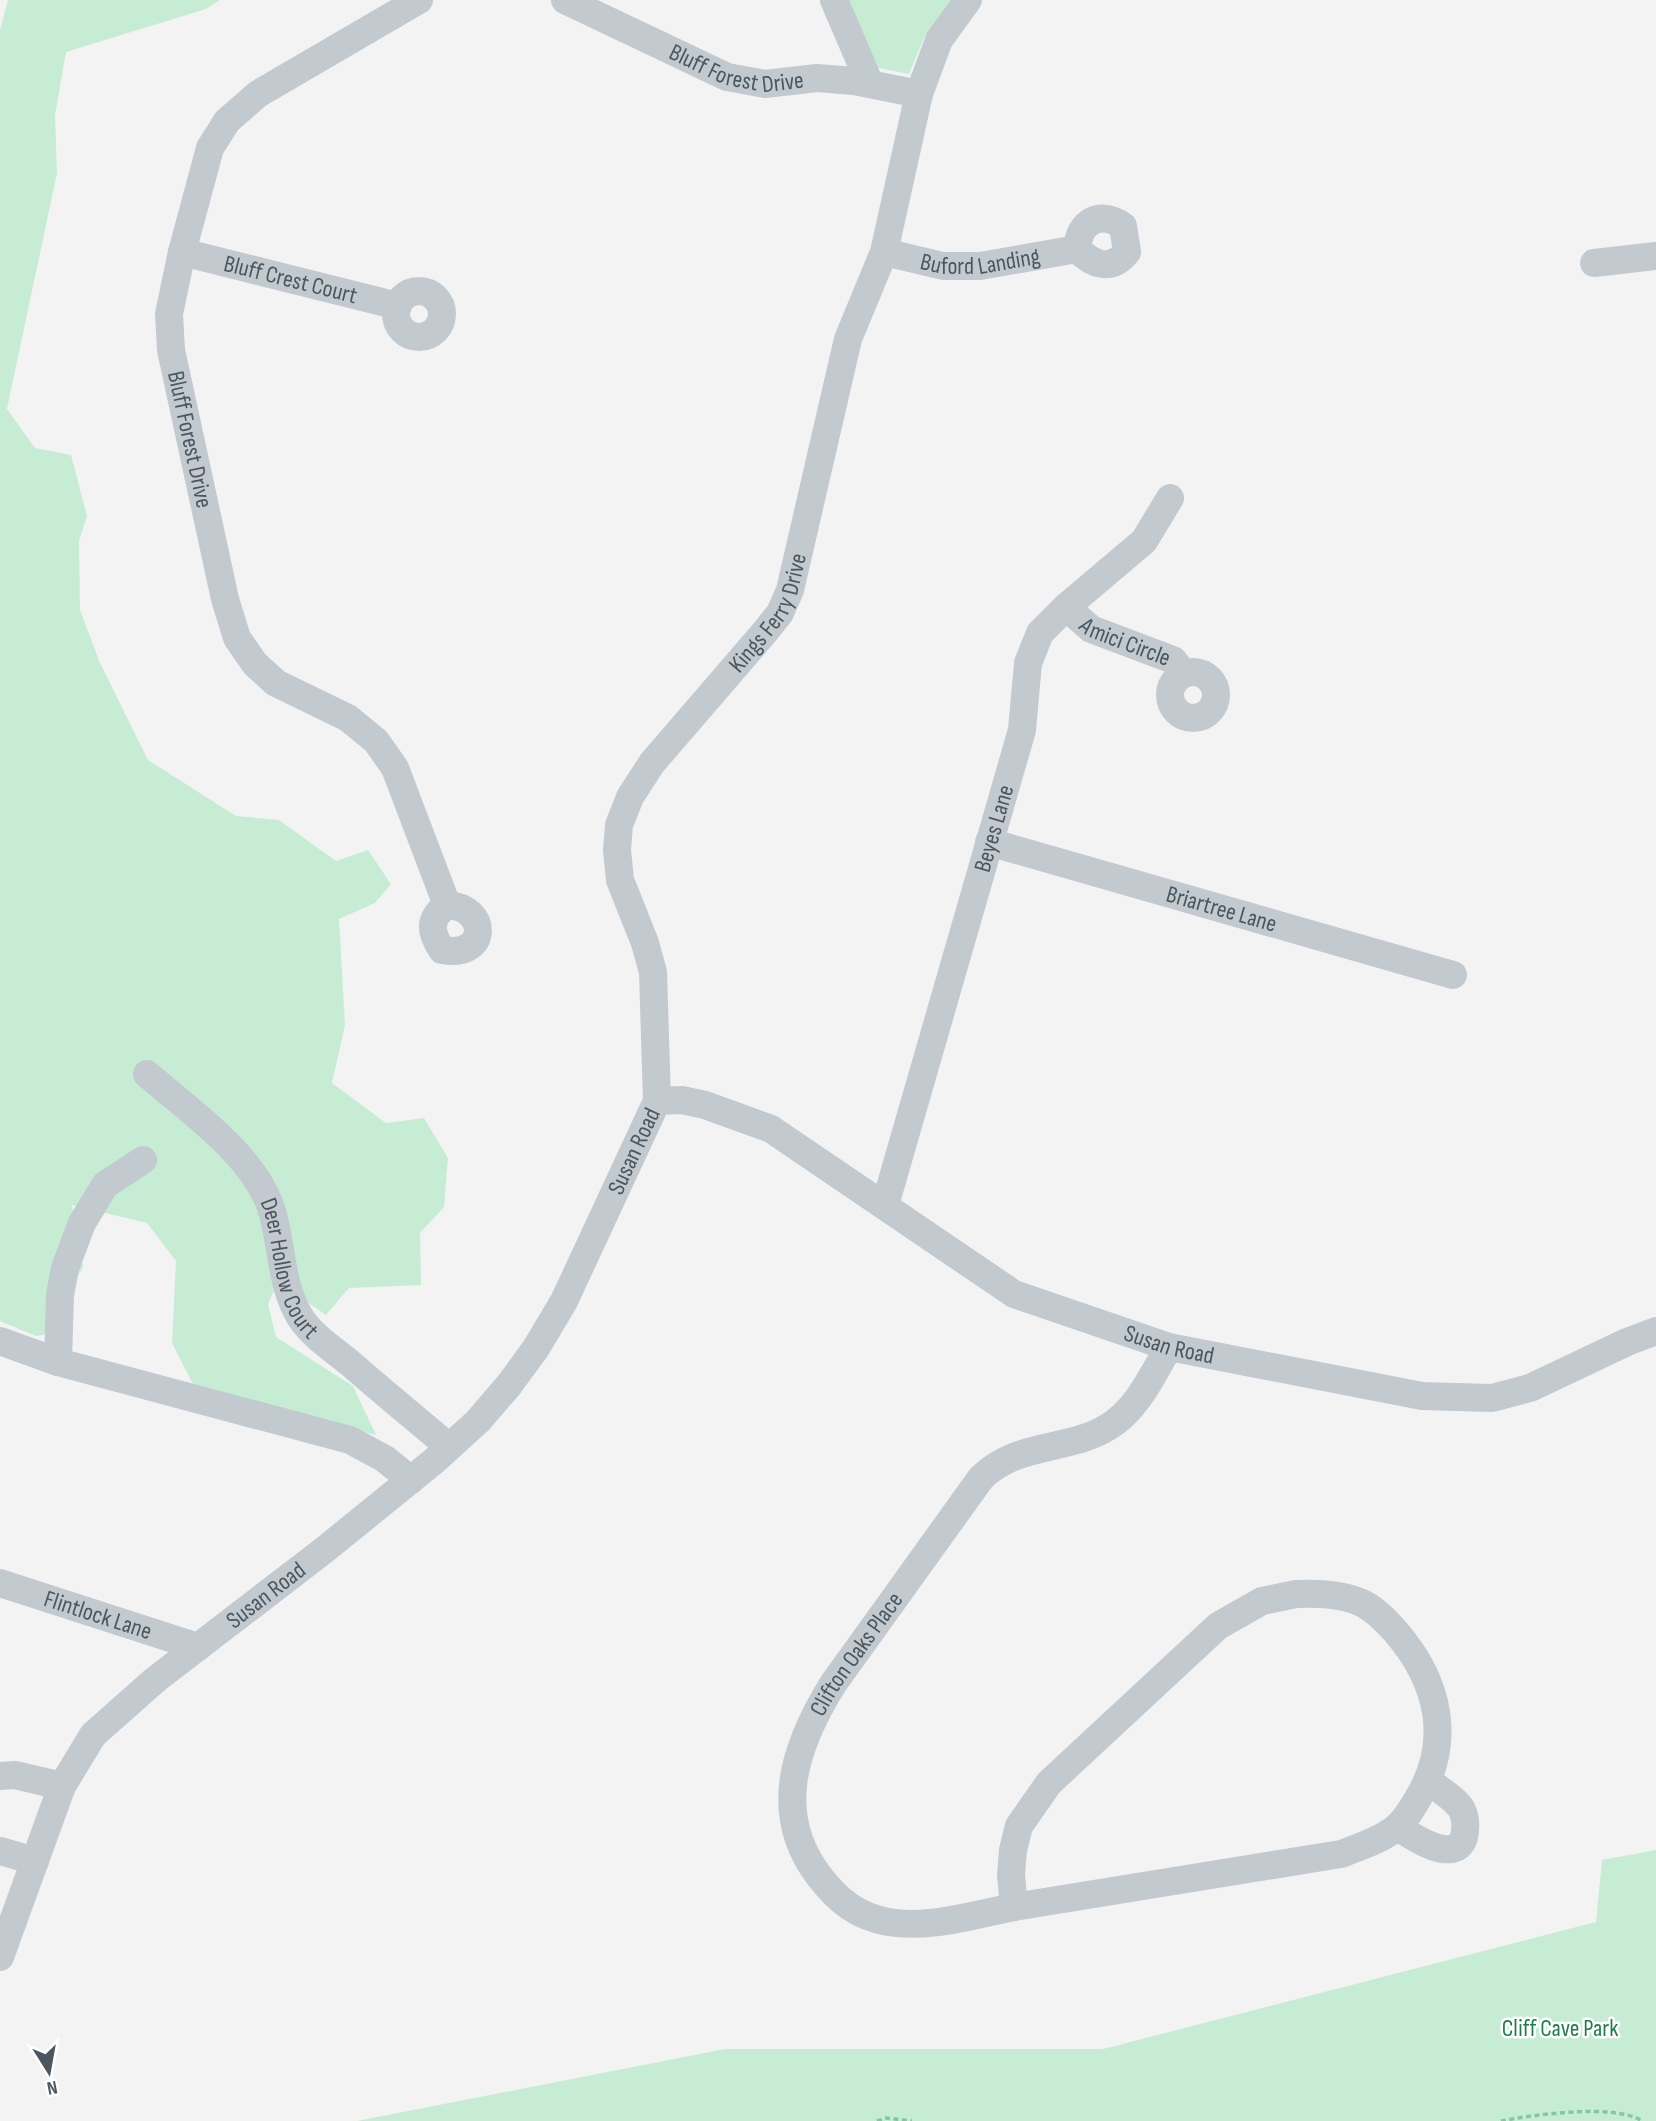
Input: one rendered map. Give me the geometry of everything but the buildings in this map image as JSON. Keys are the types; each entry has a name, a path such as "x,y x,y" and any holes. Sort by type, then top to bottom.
{"street":[{"name":"Bluff Forest Drive","path":"419,0 258,94 227,121 210,148 182,252 169,314 171,350 225,599 237,638 255,664 276,682 348,718 376,741 395,768 447,905"},
{"name":"Bluff Forest Drive","path":"565,0 727,77 765,84 817,78 919,94"},
{"path":"834,0 870,85"},
{"name":"Kings Ferry Drive","path":"657,1101 653,972 645,943 620,880 617,850 619,825 629,797 652,763 764,633 780,612 790,590 849,339 884,252 919,94 939,40 968,0"},
{"name":"Buford Landing","path":"884,252 943,266 980,267 1077,249"},
{"name":"Bluff Crest Court","path":"182,252 398,306"},
{"path":"1594,263 1656,256"},
{"name":"Beyes Lane","path":"885,1205 1021,730 1028,663 1041,633 1066,607 1144,541 1170,498"},
{"name":"Amici Circle","path":"1066,607 1091,629 1173,660 1184,674"},
{"name":"Briartree Lane","path":"989,842 1453,975"},
{"name":"Deer Hollow Court","path":"147,1074 227,1144 254,1175 270,1203 281,1267 301,1319 323,1341 448,1446"},
{"name":"Susan Road","path":"0,1957 62,1786 93,1735 110,1718 198,1647 306,1565 411,1480 478,1420 509,1385 536,1348 564,1301 657,1101 682,1100 705,1105 771,1129 1014,1294 1169,1347 1423,1396 1492,1398 1530,1388 1656,1331"},
{"path":"58,1362 60,1296 65,1268 82,1223 105,1185 143,1160"},
{"path":"0,1341 58,1362 349,1440 385,1459 411,1480"},
{"name":"Clifton Oaks Place","path":"1014,1908 1011,1875 1019,1826 1049,1783 1218,1626 1270,1599 1296,1594 1328,1594 1363,1603 1389,1624 1419,1662 1432,1691 1439,1727 1429,1781 1398,1827 1365,1845 1341,1854 934,1923 890,1922 863,1915 842,1904 808,1862 791,1813 792,1783 800,1749 812,1717 832,1684 981,1478 993,1466 1045,1447 1085,1438 1108,1427 1133,1407 1169,1347"},
{"name":"Flintlock Lane","path":"0,1583 198,1647"},
{"path":"0,1776 15,1775 62,1786"},
{"path":"1398,1827 1425,1845 1442,1849 1456,1847 1462,1842 1466,1827 1462,1809 1429,1781"},
{"path":"0,1851 35,1861"}],"path":[{"path":"1501,2121 1566,2113 1619,2113 1642,2121"},
{"path":"877,2121 886,2118 912,2121"}],"green space":[{"path":"8,0 220,0 206,9 66,52 55,115 57,173 7,409 35,448 71,455 87,516 79,541 80,610 100,663 148,760 236,816 279,820 336,861 368,850 391,884 375,903 339,919 345,1025 332,1083 386,1123 424,1118 448,1158 444,1207 420,1233 421,1285 349,1288 326,1315 307,1302 290,1256 268,1304 276,1337 353,1386 376,1435 197,1392 172,1343 176,1261 147,1223 72,1205 83,1267 66,1297 61,1332 36,1336 0,1321 0,30"},
{"path":"843,0 952,0 924,38 909,74 873,67"},
{"name":"Cliff Cave Park","path":"1656,1850 1656,2121 357,2121 725,2049 1103,2049 1596,1922 1602,1860"}]}
